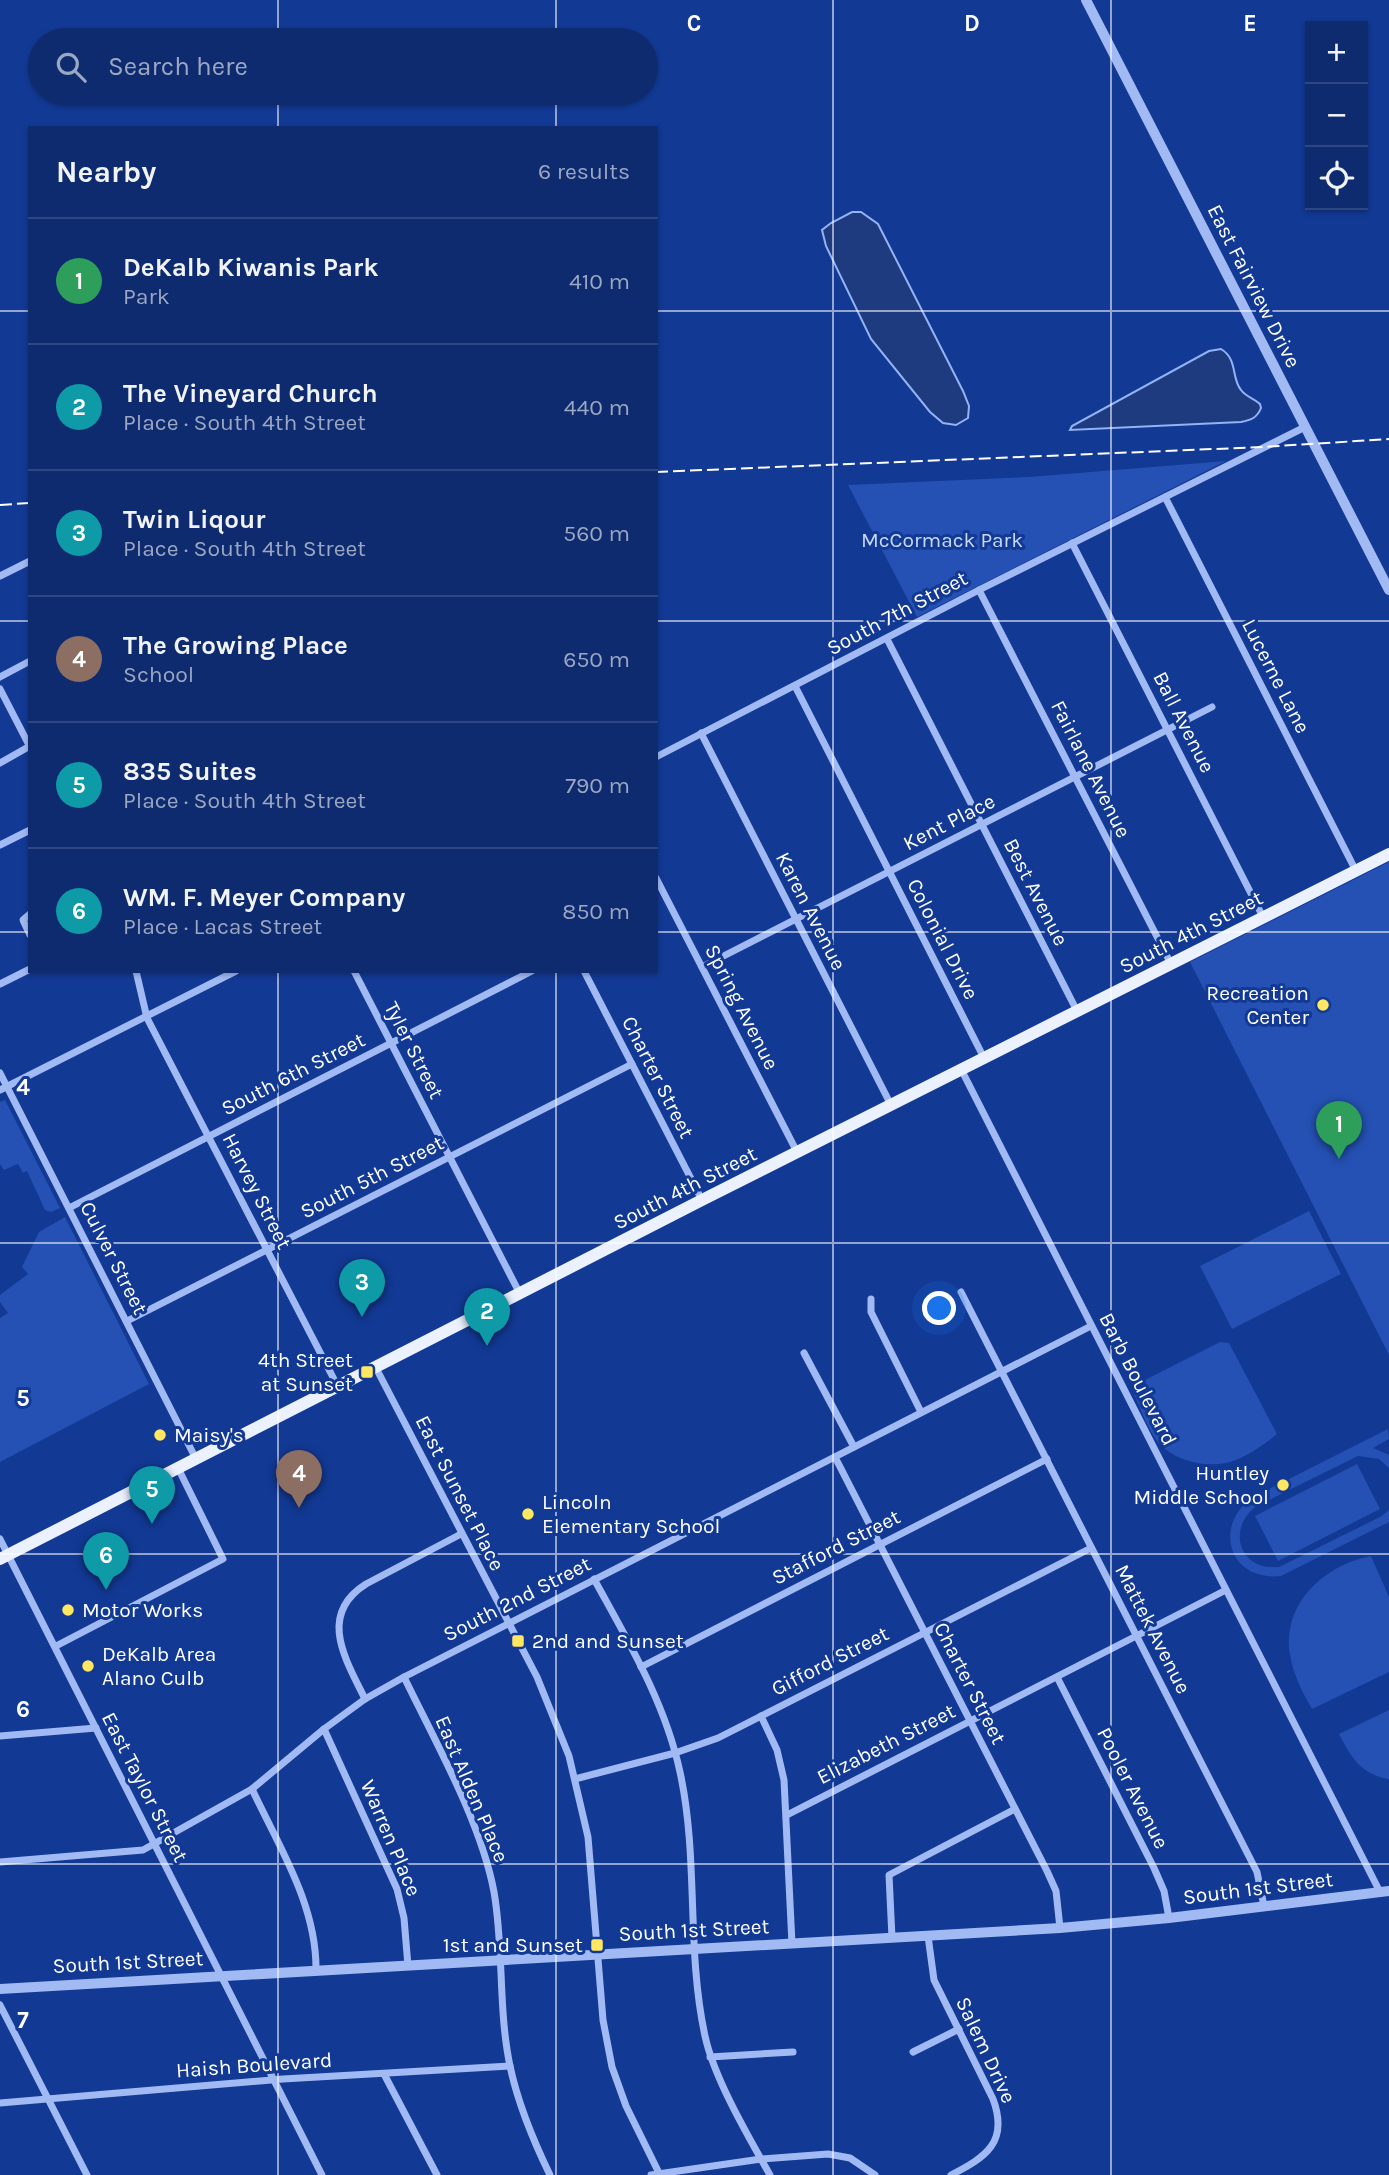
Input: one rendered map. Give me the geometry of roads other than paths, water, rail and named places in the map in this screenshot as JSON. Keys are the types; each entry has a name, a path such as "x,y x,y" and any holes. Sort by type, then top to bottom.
{"main road":[{"name":"South 4th Street","path":"4,1557 702,1199 1389,855"}],"street":[{"name":"East Fairview Drive","path":"1086,0 1389,590"},
{"name":"South 7th Street","path":"658,756 979,590 1305,427"},
{"name":"Lucerne Lane","path":"1165,497 1356,871"},
{"name":"Ball Avenue","path":"1072,543 1263,917"},
{"path":"0,576 28,562"},
{"path":"0,568 18,568"},
{"name":"Fairlane Avenue","path":"979,590 1171,964"},
{"name":"Best Avenue","path":"887,639 1077,1011"},
{"path":"0,677 28,662"},
{"name":"Colonial Drive","path":"795,686 984,1058"},
{"path":"0,689 28,742"},
{"name":"Kent Place","path":"702,967 1212,707"},
{"name":"Karen Avenue","path":"701,733 891,1105"},
{"path":"0,763 28,747"},
{"path":"0,845 28,831"},
{"name":"Spring Avenue","path":"658,882 797,1152"},
{"path":"28,916 23,920 28,931"},
{"path":"0,984 28,970"},
{"name":"Harvey Street","path":"136,973 147,1018 338,1387"},
{"path":"4,1088 232,973"},
{"name":"Tyler Street","path":"355,973 520,1294"},
{"name":"South 6th Street","path":"69,1208 528,973"},
{"name":"Charter Street","path":"585,973 702,1199"},
{"name":"South 5th Street","path":"127,1321 632,1064"},
{"name":"Barb Boulevard","path":"961,1069 1226,1590 1385,1891"},
{"name":"Culver Street","path":"0,1073 4,1088 69,1208 196,1459"},
{"name":"Mattek Avenue","path":"961,1292 1257,1872 1264,1906"},
{"path":"870,1299 871,1312 921,1412"},
{"name":"South 2nd Street","path":"0,1862 144,1850 252,1789 324,1729 365,1699 404,1677 1091,1326"},
{"path":"804,1353 853,1447"},
{"name":"East Sunset Place","path":"376,1368 551,1708 575,1779 590,1858 603,2020 612,2067 656,2174"},
{"name":"Charter Street","path":"835,1457 1052,1880 1057,1897 1060,1928"},
{"name":"Stafford Street","path":"641,1667 1047,1460"},
{"path":"56,1646 223,1559 178,1468"},
{"path":"365,1699 338,1638 339,1619 345,1603 354,1592 366,1584 461,1534"},
{"name":"East Taylor Street","path":"0,1539 4,1557 56,1646 322,2175"},
{"name":"Gifford Street","path":"575,1779 675,1753 718,1738 1091,1548"},
{"path":"594,1579 664,1716 675,1753 688,1822 695,1966 710,2057 770,2175"},
{"name":"Elizabeth Street","path":"787,1815 1226,1590"},
{"name":"East Alden Place","path":"404,1677 482,1847 493,1890 510,2066 527,2122 550,2175"},
{"name":"Pooler Avenue","path":"1057,1677 1154,1868 1164,1891 1169,1918"},
{"path":"761,1716 781,1765 787,1815 792,1944"},
{"path":"0,1736 96,1728"},
{"name":"Warren Place","path":"324,1729 397,1889 404,1917 408,1966"},
{"path":"252,1789 306,1907 314,1941 316,1971"},
{"path":"892,1938 889,1875 1014,1809"},
{"name":"South 1st Street","path":"0,1989 1060,1928 1169,1918 1385,1891"},
{"name":"Salem Drive","path":"928,1936 932,1976 993,2099 998,2117 998,2135 986,2154 951,2175"},
{"path":"0,2005 87,2175"},
{"path":"913,2052 959,2029"},
{"path":"710,2057 793,2052"},
{"name":"Haish Boulevard","path":"0,2103 274,2080 510,2066"},
{"path":"384,2074 437,2175"},
{"path":"656,2174 761,2159 837,2154 850,2158 875,2175"}],"railway":[{"path":"658,472 1262,447 1389,439"},
{"path":"0,505 28,503"}],"place":[{"name":"Recreation Center","path":"1323,1005"},
{"name":"DeKalb Kiwanis Park","path":"1339,1159"},
{"name":"Twin Liqour","path":"362,1317"},
{"name":"The Vineyard Church","path":"487,1346"},
{"name":"4th Street at Sunset","path":"367,1372"},
{"name":"Maisy's","path":"160,1435"},
{"name":"Huntley Middle School","path":"1283,1485"},
{"name":"The Growing Place","path":"299,1508"},
{"name":"Lincoln Elementary School","path":"528,1514"},
{"name":"835 Suites","path":"152,1524"},
{"name":"WM. F. Meyer Company","path":"106,1590"},
{"name":"Motor Works","path":"68,1610"},
{"name":"2nd and Sunset","path":"518,1641"},
{"name":"DeKalb Area Alano Culb","path":"88,1666"},
{"name":"1st and Sunset","path":"597,1945"}],"park label":[{"name":"McCormack Park","path":"942,540"}]}
